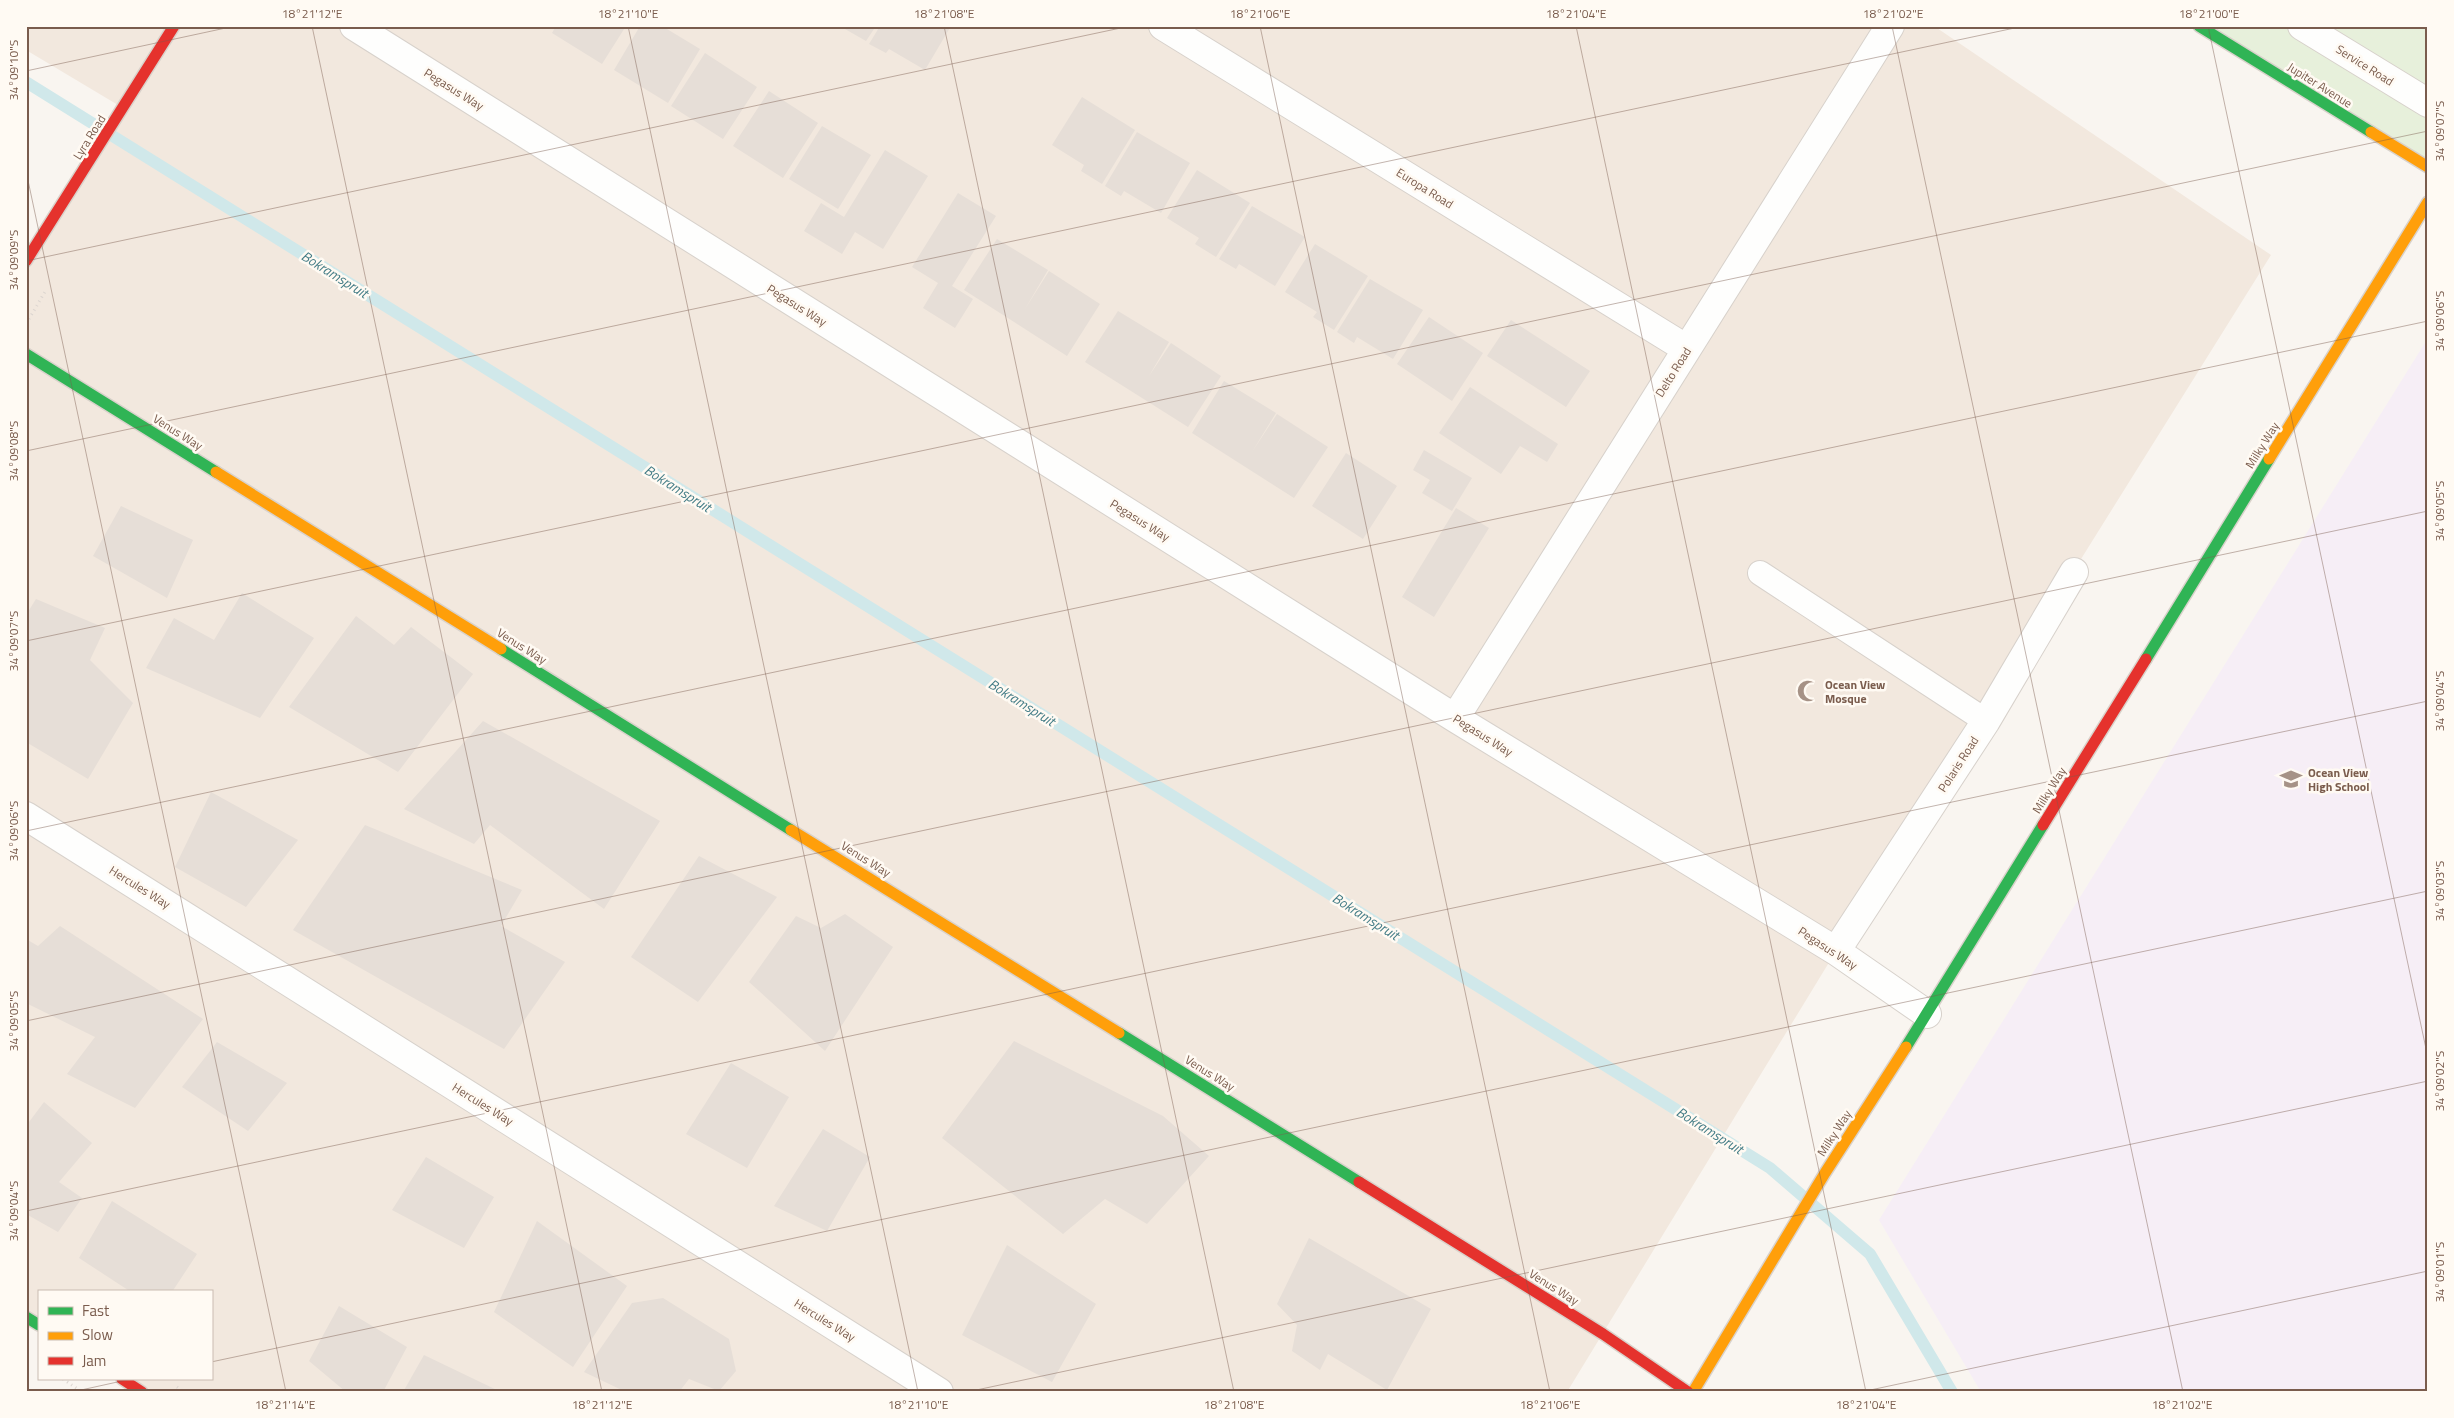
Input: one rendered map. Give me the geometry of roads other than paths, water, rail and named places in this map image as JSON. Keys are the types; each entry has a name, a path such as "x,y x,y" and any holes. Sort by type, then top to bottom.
{"street":[{"name":"Lyra Road","path":"26,261 174,26"},
{"name":"Pegasus Way","path":"354,26 1455,718 1836,951 1927,1014"},
{"name":"Europa Road","path":"1163,26 1687,349"},
{"name":"Delto Road","path":"1455,718 1890,26"},
{"name":"Jupiter Avenue","path":"2199,26 2428,167"},
{"name":"Service Road","path":"2302,26 2428,104"},
{"name":"Milky Way","path":"1693,1392 1825,1173 1927,1014 2428,202"},
{"name":"Venus Way","path":"26,354 1603,1334 1688,1392"},
{"name":"Polaris Road","path":"1836,951 1986,721 2074,572"},
{"name":"Hercules Way","path":"26,816 939,1392"},
{"path":"26,1317 38,1324"},
{"path":"124,1380 142,1392"}],"lane":[{"path":"1760,573 1986,721"}],"waterway":[{"name":"Bokramspruit","path":"26,82 1770,1168 1870,1254 1952,1392"}],"place":[{"name":"Ocean View Mosque","path":"1808,691"},
{"name":"Ocean View High School","path":"2291,779"}]}
